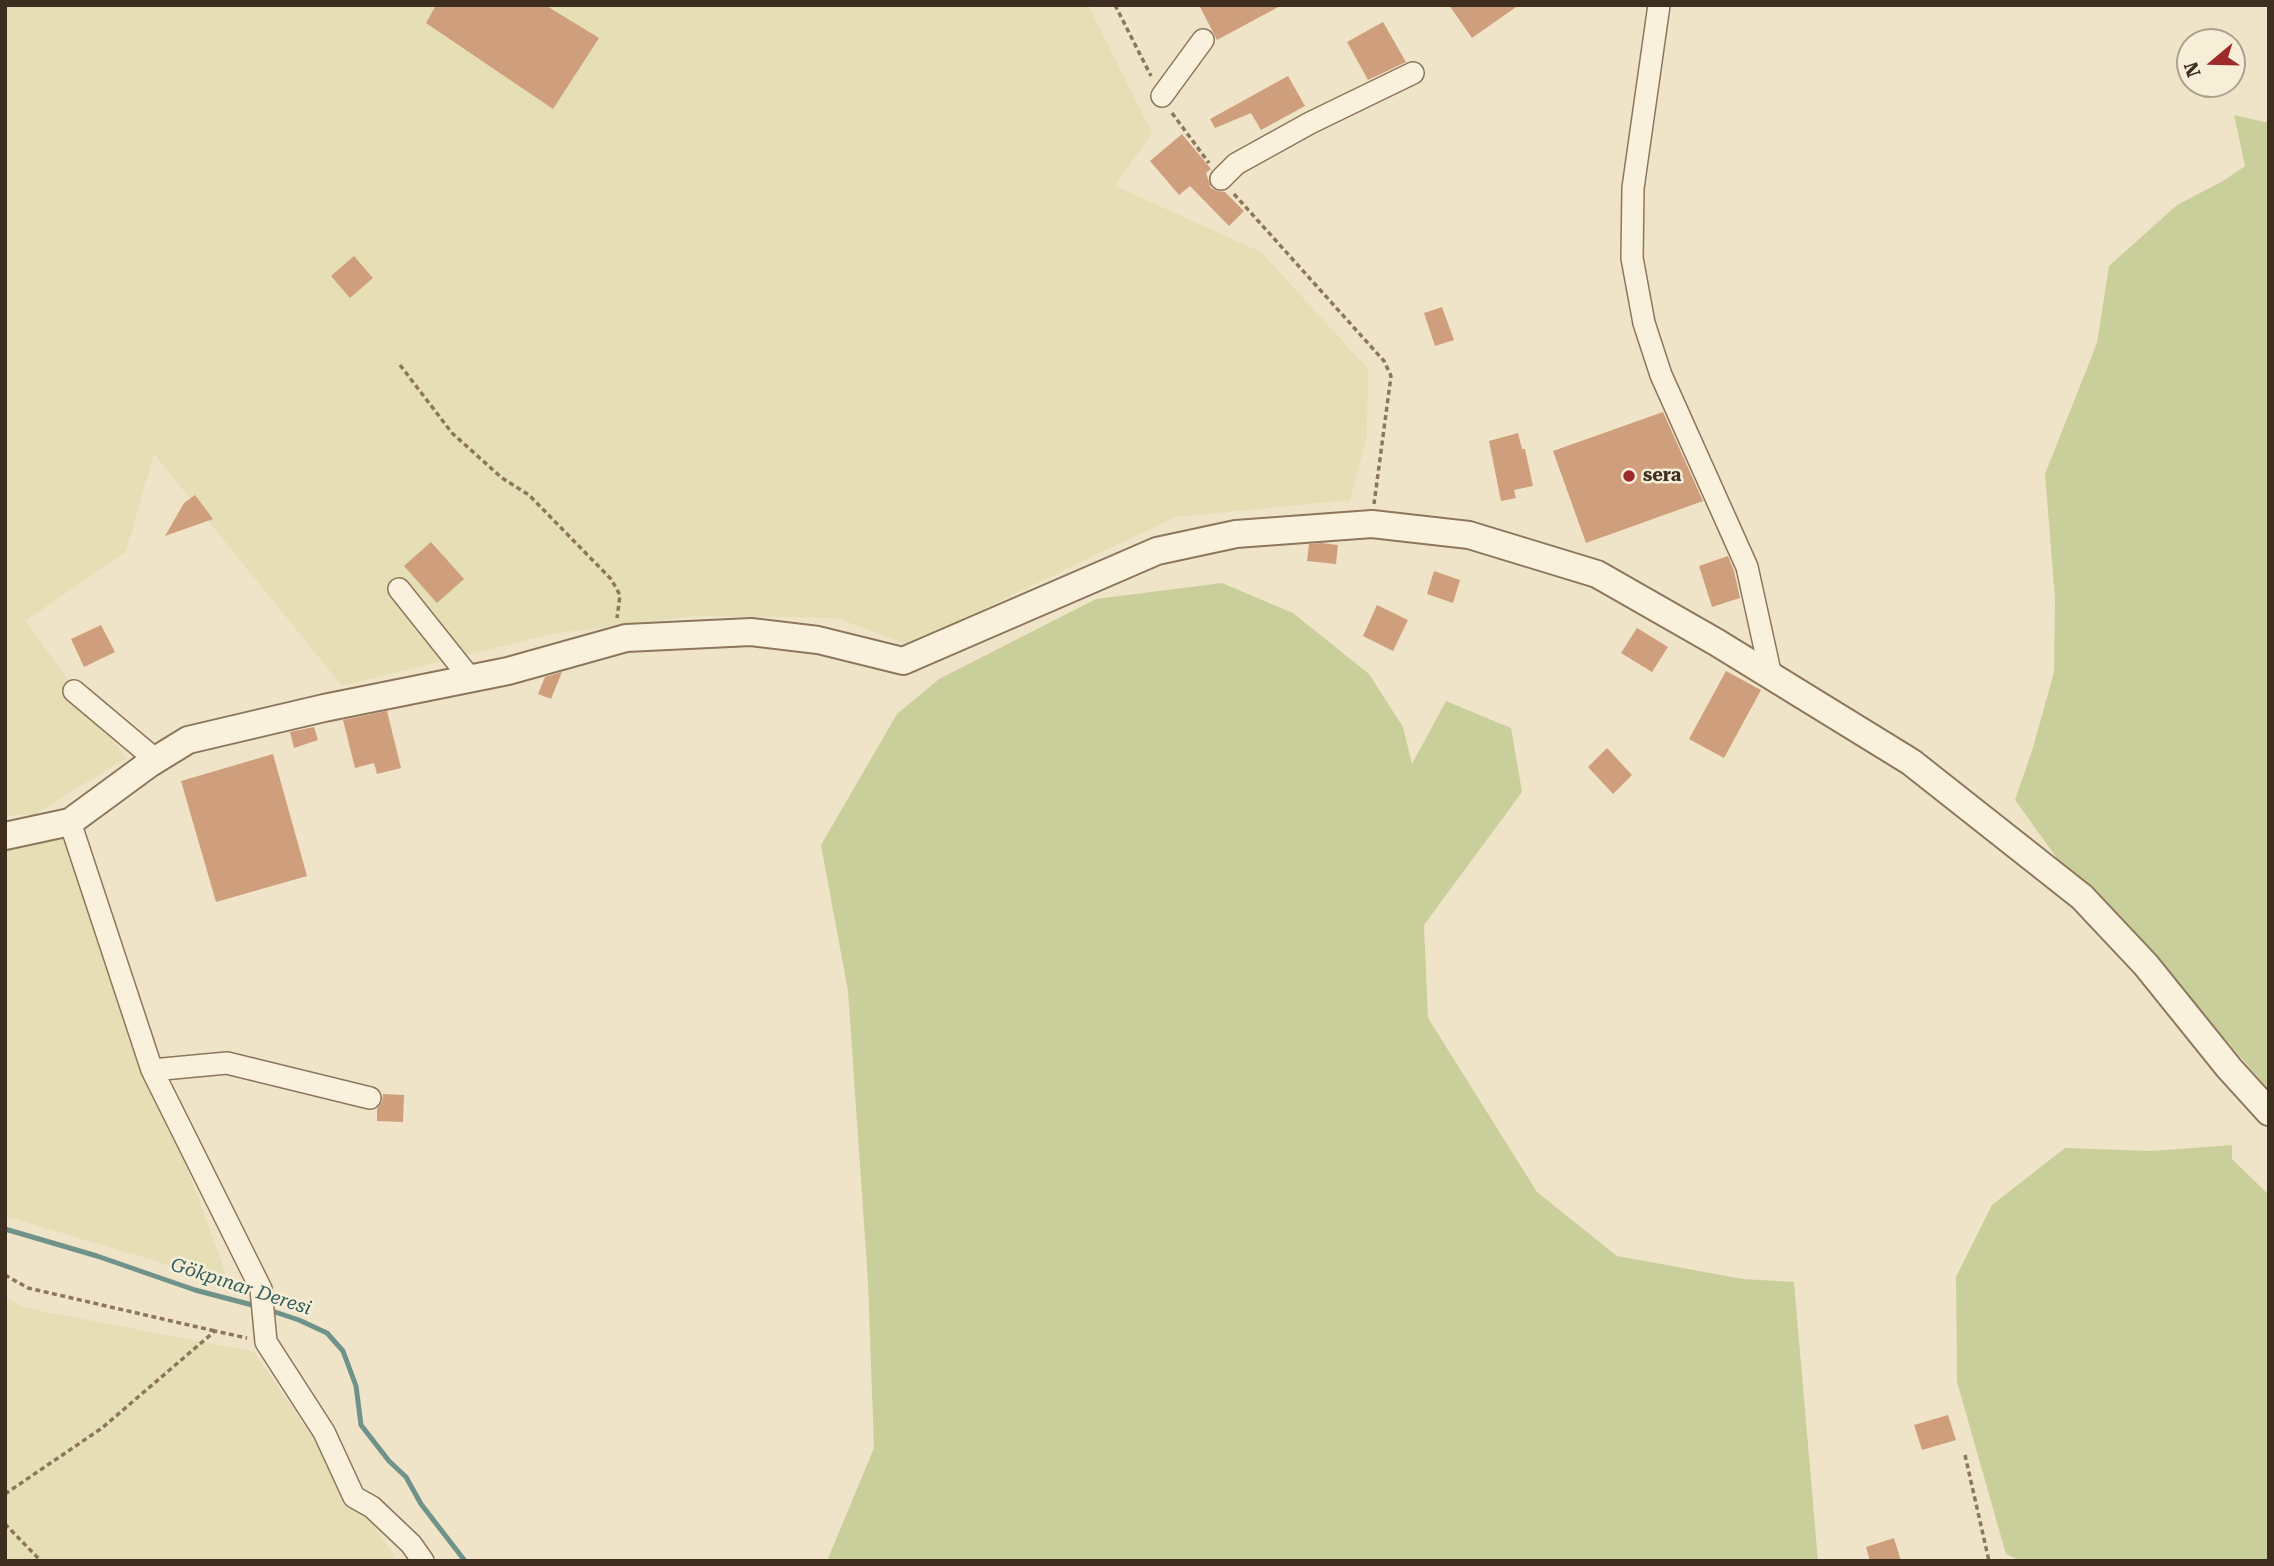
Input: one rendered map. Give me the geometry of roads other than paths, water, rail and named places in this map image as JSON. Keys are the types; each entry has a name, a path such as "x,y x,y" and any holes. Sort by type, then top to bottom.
{"street":[{"path":"1659,5 1633,188 1632,258 1644,323 1661,375 1747,567 1771,676"},
{"path":"1162,96 1203,40"},
{"path":"1221,179 1236,164 1310,123 1413,73"},
{"path":"5,836 70,822 188,740 324,708 508,671 626,638 751,632 818,640 903,661 1157,551 1236,534 1372,524 1469,535 1597,574 1911,762 2082,897 2146,965 2229,1068 2269,1112"},
{"path":"400,589 470,678"},
{"path":"74,691 156,760"},
{"path":"70,822 152,1070 261,1289 265,1333 324,1432 354,1497 372,1507 411,1544 423,1561"},
{"path":"152,1070 227,1063 370,1097"}],"waterway":[{"name":"Gökpınar Deresi","path":"5,1229 97,1256 195,1290 256,1306"},
{"name":"Gökpınar Deresi","path":"269,1310 327,1333 343,1351 356,1386 361,1425 389,1461 406,1477 421,1504 465,1561"}],"place":[{"name":"sera","path":"1629,476"}]}
